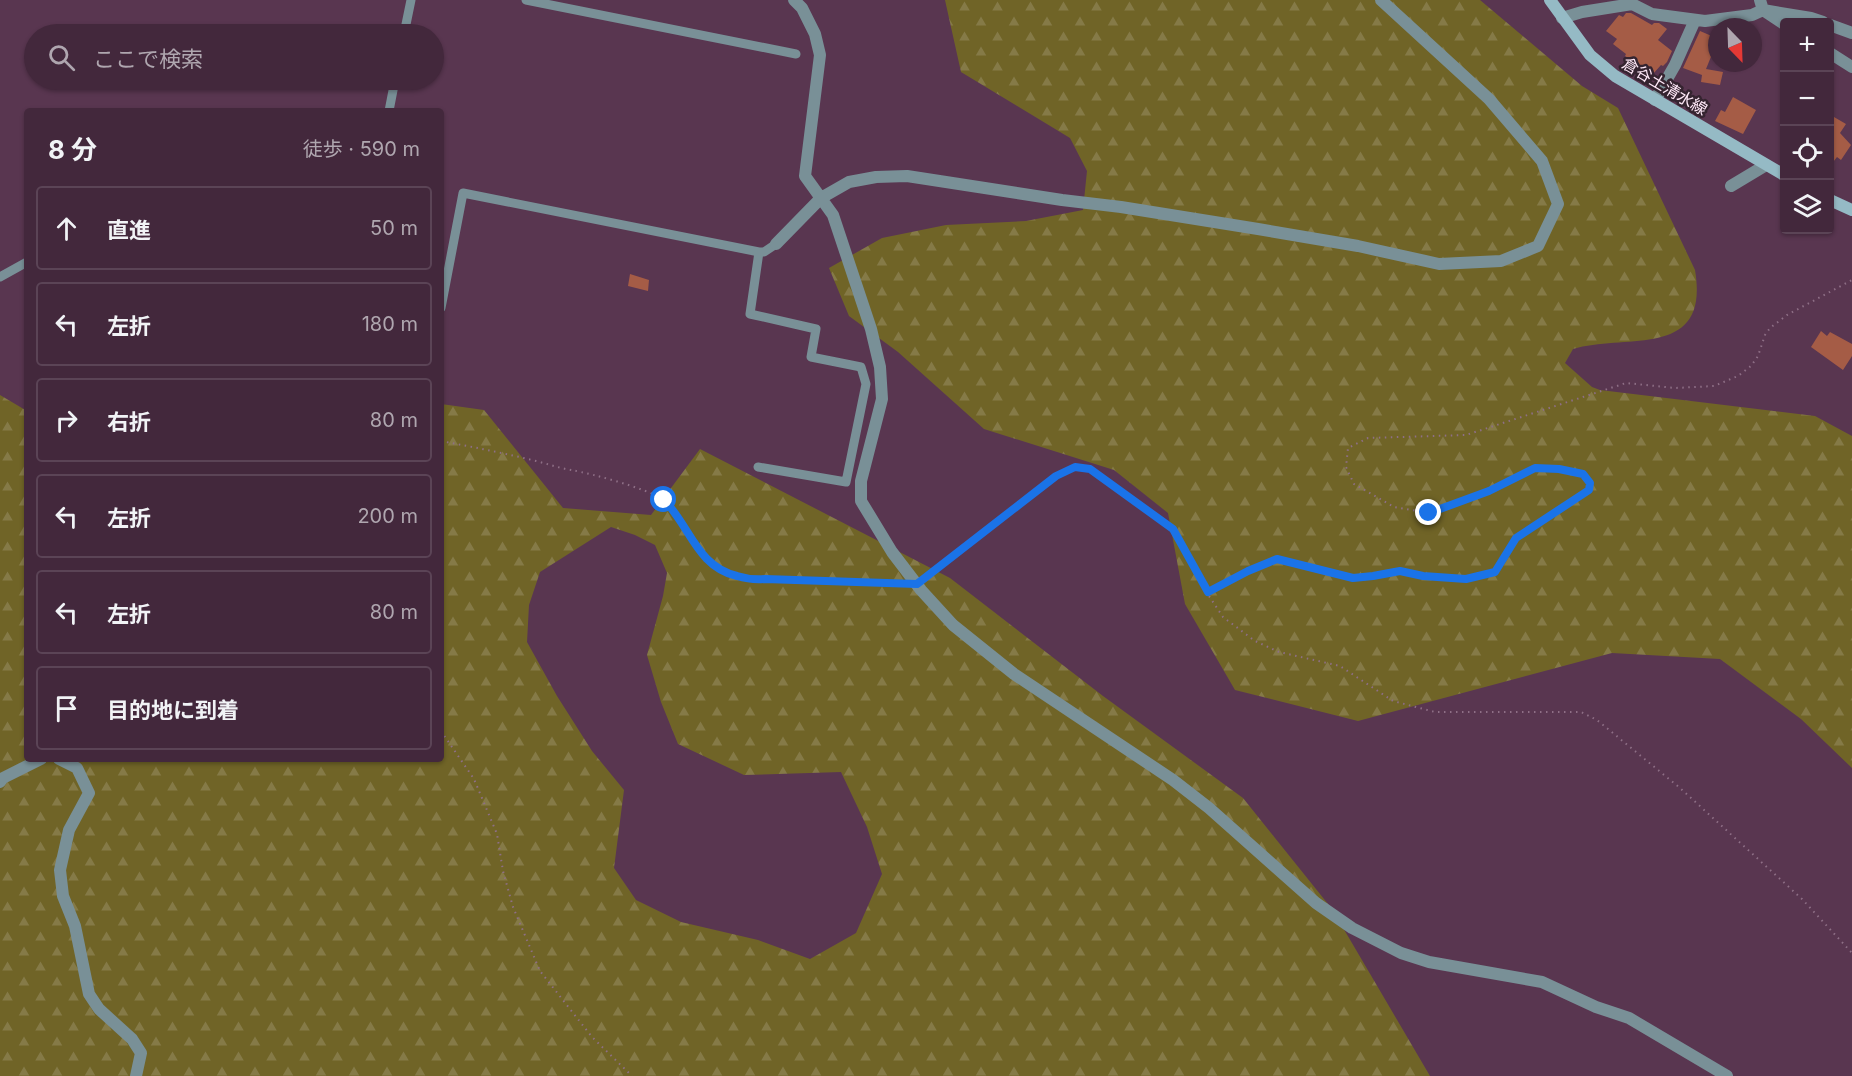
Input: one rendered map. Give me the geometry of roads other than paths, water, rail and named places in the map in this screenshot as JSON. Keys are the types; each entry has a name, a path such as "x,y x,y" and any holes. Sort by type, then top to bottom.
{"main road":[{"name":"倉谷土清水線","path":"1550,0 1590,55 1604,68 1780,173"},
{"path":"1834,203 1852,210"}],"street":[{"path":"794,0 802,8 815,34 820,55 805,176 833,215 870,329 880,368 882,399 861,481 861,501 892,552 917,584 953,625 1014,674 1173,780 1209,808 1316,903 1352,928 1401,953 1429,962 1542,982 1596,1007 1629,1018 1727,1076"},
{"path":"776,244 821,198 849,182 876,177 907,177 1258,229 1358,246 1439,264 1501,261 1538,246 1558,204 1542,160 1489,99 1381,0"},
{"path":"1562,18 1582,12 1632,4 1652,14 1705,21 1752,15 1761,5"},
{"path":"1761,5 1812,18"},
{"path":"1761,5 1780,20"},
{"path":"1655,100 1675,65 1695,20"},
{"path":"1834,26 1852,33"},
{"path":"1834,56 1852,67"},
{"path":"1731,186 1766,165"},
{"path":"0,782 3,778 35,762"},
{"path":"65,762 77,768 89,794 69,830 60,870 63,896 75,926 89,994 99,1009 132,1039 141,1053 136,1076"}],"lane":[{"path":"406,24 411,0"},
{"path":"526,0 796,54"},
{"path":"390,108 393,90"},
{"path":"444,292 463,193 759,252 764,252 776,244"},
{"path":"758,467 846,482 866,384 861,367 811,357 816,329 750,314 759,252"},
{"path":"0,277 24,264"}]}
